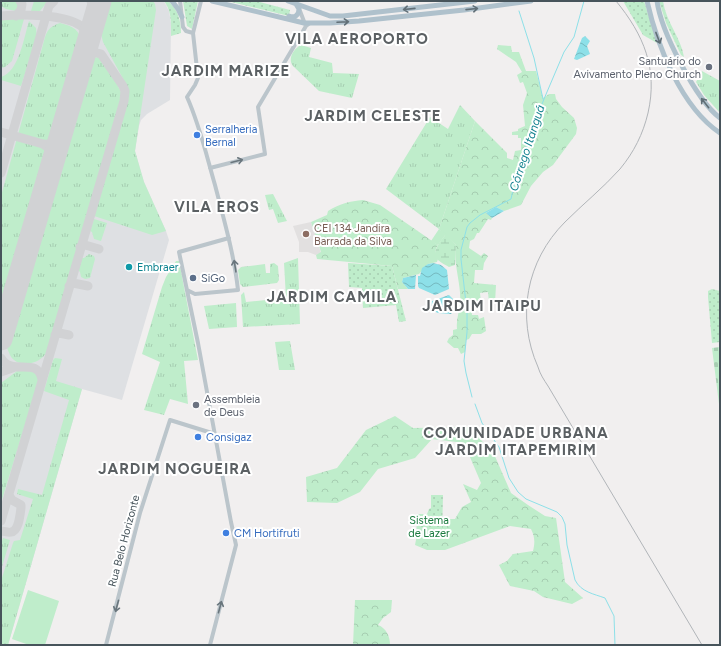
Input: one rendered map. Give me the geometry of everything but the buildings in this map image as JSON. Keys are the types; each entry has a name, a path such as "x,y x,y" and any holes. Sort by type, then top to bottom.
{"main road":[{"path":"172,1 182,17"},
{"path":"213,1 228,2 292,17 296,16 300,11 297,2"},
{"path":"213,1 305,24 311,22 359,21 531,1"},
{"path":"288,1 297,2 304,7 330,16 344,16 475,1"},
{"path":"647,1 661,48 683,92 694,108 720,133"},
{"path":"657,1 660,16 687,74 705,104 720,118"}],"street":[{"path":"180,1 183,27 186,31 193,33"},
{"path":"187,290 195,294 238,290 235,264 210,168 196,116 187,97 198,78 193,33 201,1"},
{"path":"210,168 265,154 258,107 305,24 300,11"},
{"path":"186,31 191,31 195,27"},
{"path":"210,645 236,543 179,252 228,240"},
{"path":"190,302 195,294"},
{"name":"Rua Belo Horizonte","path":"106,645 145,498 170,420 215,434"}],"shaded area":[{"path":"1,1 164,1 169,11 171,23 170,100 147,114 141,120 135,151 144,182 169,240 122,400 82,389 8,645 1,645"},
{"name":"CEI 134 Jandira Barrada da Silva","path":"311,222 321,253 316,255 308,252 299,252 299,242 293,226"}],"green space":[{"path":"1,1 18,1 20,6 16,11 6,9 1,6"},
{"path":"34,1 48,1 40,11 31,11"},
{"path":"111,1 153,1 155,4 156,10 135,151 144,182 166,231 152,235 94,216 129,94 127,86 103,42 101,34"},
{"path":"164,1 168,1 177,11 180,20 181,33 171,36 170,13"},
{"path":"183,1 198,1 192,29 187,26"},
{"path":"227,1 256,1 290,10 289,16"},
{"path":"623,1 644,1 657,43 643,35"},
{"path":"659,1 663,1 667,16 680,43 684,57 681,55 666,23"},
{"path":"1,18 24,19 12,61 5,67 1,68 2,60"},
{"path":"29,21 36,28 37,37 21,86 1,80 1,77 7,74 12,68 20,53"},
{"path":"60,23 76,30 80,36 81,45 1,318 1,196 47,31"},
{"path":"301,45 311,48 309,57 332,63 333,73 359,74 352,98 319,91 293,66 291,63 292,54"},
{"path":"498,45 511,46 512,52 519,52 526,71 536,71 543,98 549,94 555,94 556,99 562,107 574,118 577,128 576,134 553,165 543,172 531,186 521,205 504,211 496,207 486,213 492,218 491,220 488,219 479,233 477,233 474,239 470,241 469,248 481,256 484,253 488,256 484,263 483,270 475,270 474,283 496,285 495,303 489,303 488,292 480,293 481,302 473,302 475,307 471,307 472,315 478,315 479,319 484,317 486,331 481,334 472,334 469,339 466,340 465,352 461,354 458,348 454,348 447,342 453,335 453,330 457,329 460,304 460,290 455,253 456,245 439,229 475,121 507,153 507,158 513,160 515,151 521,150 521,138 518,138 518,135 512,135 512,132 518,131 518,129 525,126 523,105 527,93 523,82 520,83 517,75 522,72 516,62 497,49"},
{"path":"98,57 104,60 122,95 47,351 42,358 37,361 23,364 14,360 7,348 91,61"},
{"path":"702,71 720,81 720,113 704,95 696,82"},
{"path":"460,105 475,121 439,229 386,189 430,117 448,129"},
{"path":"273,194 287,221 278,223 273,209 269,210 265,195"},
{"path":"363,200 380,205 438,245 436,250 438,259 437,262 428,264 419,274 403,278 402,282 408,289 398,289 392,266 317,259 316,255 321,252 311,222 327,215 328,211 336,206"},
{"path":"94,219 107,223 101,241 94,239 92,232 90,231"},
{"path":"439,229 446,234 438,245 431,241"},
{"path":"446,234 456,245 455,265 449,267 438,260 435,253 439,243"},
{"path":"89,254 94,256 95,259 90,278 85,279 81,277 78,270 82,258"},
{"path":"298,258 300,324 243,327 241,295 244,292 246,302 286,298 284,263"},
{"path":"176,261 179,261 198,360 184,361 188,404 170,399 164,415 144,410 160,362 142,354 162,287 166,277"},
{"path":"274,263 278,266 279,280 277,283 243,287 240,284 238,270 241,267 265,264 266,273 270,273 270,264"},
{"path":"348,263 392,266 406,321 399,322 396,305 363,308 362,288 349,287"},
{"path":"712,289 720,291 720,342 712,343 708,291"},
{"path":"236,303 237,327 209,329 204,306"},
{"path":"290,341 295,370 279,370 275,342"},
{"path":"720,347 720,412 712,348"},
{"path":"55,358 62,359 56,381 82,389 8,645 1,645 1,581 13,543 14,541 20,540 33,499 17,494 18,489 42,495 69,400 44,391 53,360"},
{"path":"29,369 36,372 39,379 1,503 1,383 17,371"},
{"path":"395,416 413,428 469,427 494,454 511,493 545,516 556,518 565,582 583,598 572,604 543,597 534,591 510,586 499,565 507,561 513,554 533,551 534,540 531,529 510,526 445,550 427,550 415,545 420,519 455,519 462,507 471,502 463,484 477,490 481,483 464,443 432,439 415,458 378,469 360,492 337,503 307,502 306,477 337,468 366,430"},
{"name":"Sistema de Lazer","path":"431,495 443,495 442,537 417,537 416,514 427,514 431,508"},
{"path":"3,538 10,540 1,570 1,544"},
{"path":"28,590 59,601 45,645 29,645 12,639"},
{"path":"355,600 392,600 391,612 383,618 378,625 387,633 390,645 353,645"}],"water":[{"path":"585,36 590,41 587,46 590,54 577,60 574,59 582,38"},
{"path":"496,207 504,211 492,218 486,213"},
{"path":"433,263 441,265 447,270 449,289 435,295 419,288 418,286 418,276 420,276 422,268"},
{"path":"416,275 415,289 408,289 402,282 403,278"},
{"path":"449,295 453,299 456,307 451,314 438,313 432,310 432,301"}],"waterway":[{"name":"Córrego Itanguá","path":"472,397 464,361 467,332 467,312 461,250 467,227 480,215 511,199 517,171 524,161 527,144 544,99 564,52 574,37 584,1"},
{"path":"519,11 534,58 543,99"},
{"name":"Córrego Itanguá","path":"475,404 482,423 499,447 509,478 518,492 526,499 557,512 562,517 565,524 567,545 575,580 584,590 605,598 614,616 615,645"}],"taxiway":[{"path":"16,16 21,10 22,4 20,1"},
{"path":"1,173 49,6 54,1"},
{"path":"91,1 94,5 96,13"},
{"path":"1,16 31,15 65,19 74,22 83,28 86,34 87,43"},
{"path":"1,521 124,101 125,91 123,86 101,54 91,53 83,59"},
{"path":"1,132 43,144 50,150 53,160"},
{"path":"43,144 53,143 60,136"},
{"path":"80,247 85,245 99,249"},
{"path":"69,286 73,283 88,286"},
{"path":"55,335 59,333 69,335"},
{"path":"1,358 11,366 30,367 35,369 39,372 42,379"},
{"path":"1,372 15,367"},
{"path":"1,531 14,531 20,518 21,505 12,500 9,495"}],"runway":[{"path":"1,339 100,1"}],"railway":[{"path":"616,1 626,14 641,40 650,67 651,97 646,121 641,135 630,156 620,169 565,222 552,237 541,254 529,290 527,329 531,348 542,377 702,645"}],"place":[{"name":"Santuário do Avivamento Pleno Church","path":"709,67"},
{"name":"Serralheria Bernal","path":"197,135"},
{"name":"CEI 134 Jandira Barrada da Silva","path":"306,234"},
{"name":"Embraer","path":"129,267"},
{"name":"SiGo","path":"193,278"},
{"name":"Assembleia de Deus","path":"196,405"},
{"name":"Consigaz","path":"198,437"},
{"name":"CM Hortifruti","path":"226,533"}],"district":[{"name":"VILA AEROPORTO","path":"357,39"},
{"name":"JARDIM MARIZE","path":"226,71"},
{"name":"JARDIM CELESTE","path":"373,116"},
{"name":"VILA EROS","path":"217,207"},
{"name":"JARDIM CAMILA","path":"332,297"},
{"name":"JARDIM ITAIPU","path":"482,306"},
{"name":"COMUNIDADE URBANA JARDIM ITAPEMIRIM","path":"516,442"},
{"name":"JARDIM NOGUEIRA","path":"175,469"}]}
